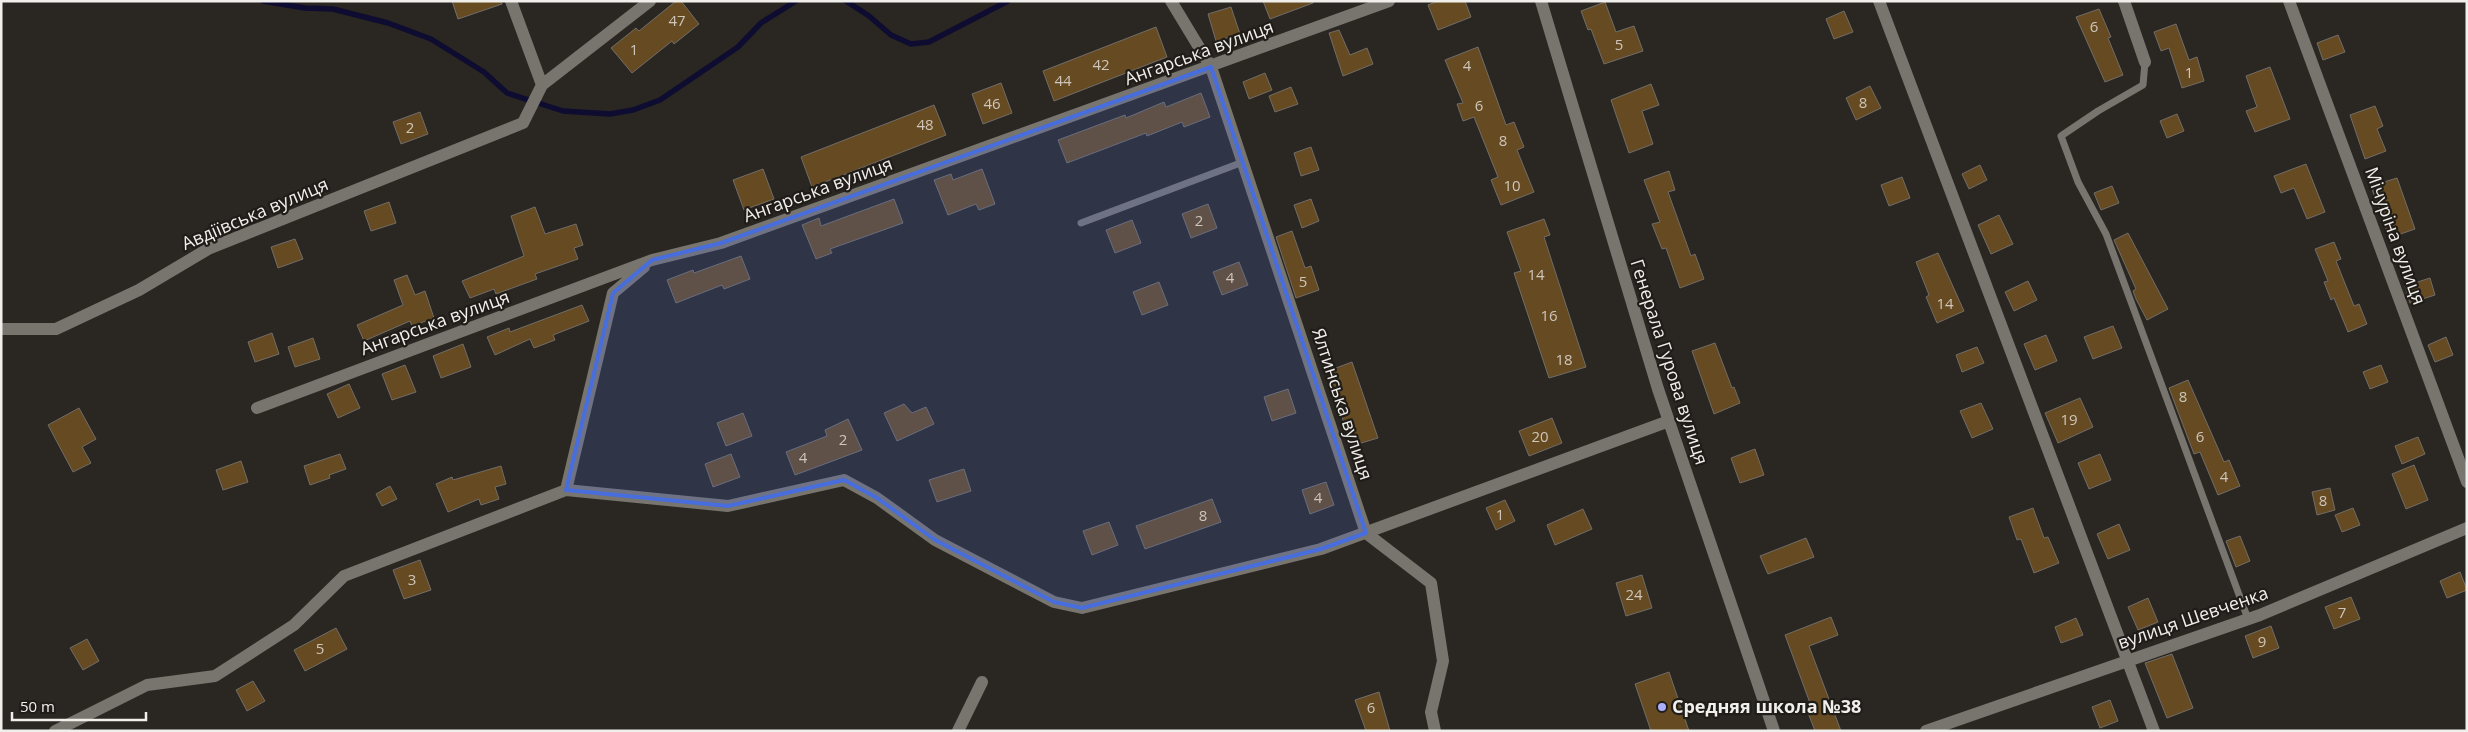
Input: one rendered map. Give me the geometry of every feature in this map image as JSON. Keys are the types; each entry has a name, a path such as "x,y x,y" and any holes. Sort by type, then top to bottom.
{"street":[{"path":"511,1 542,85 650,1"},
{"name":"Ялтинська вулиця","path":"1170,1 1211,67 1366,533"},
{"name":"Ангарська вулиця","path":"257,408 652,260 721,243 1389,1"},
{"name":"Генерала Гурова вулиця","path":"1541,1 1597,193 1669,421 1774,731"},
{"path":"1878,1 2154,731"},
{"path":"2124,1 2145,62"},
{"name":"Мічуріна вулиця","path":"2289,1 2467,482"},
{"name":"Авдіївська вулиця","path":"1,329 56,328 139,290 208,249 523,123 542,85"},
{"path":"566,490 614,293 652,260"},
{"path":"55,731 147,686 215,676 294,625 344,576 566,490 728,506 844,480 877,498 935,540 1054,602 1082,608 1321,550 1669,421"},
{"name":"вулиця Шевченка","path":"1926,731 2248,619 2467,528"},
{"path":"1366,533 1431,583 1443,661 1431,712 1435,731"},
{"path":"958,731 982,682"}],"lane":[{"path":"2145,62 2143,85 2098,111 2061,136 2078,182 2106,234 2248,619"},
{"path":"1081,223 1243,162"}],"highlighted area":[{"path":"1211,67 1366,533 1321,549 1082,608 1054,602 935,540 877,498 844,480 728,506 566,490 613,293 652,260 721,243"}],"building":[{"path":"452,1 501,1 502,4 458,19"},
{"path":"676,1 681,1 699,24 674,44 672,41 632,73 611,48 636,28 639,31"},
{"path":"1263,1 1313,1 1313,3 1270,19"},
{"path":"1438,1 1465,1 1471,17 1438,30 1428,5"},
{"path":"1605,2 1616,32 1634,26 1643,51 1604,64 1591,29 1588,30 1581,11"},
{"path":"1231,7 1240,34 1216,41 1208,14"},
{"path":"2099,9 2111,37 2108,38 2123,75 2105,82 2076,17"},
{"path":"1844,11 1853,32 1834,39 1826,19"},
{"path":"2176,24 2189,60 2197,57 2204,81 2182,88 2169,48 2161,51 2154,32"},
{"path":"1156,27 1167,57 1054,101 1043,71"},
{"path":"1339,30 1350,55 1367,48 1373,64 1343,76 1329,33"},
{"path":"2338,35 2345,52 2323,60 2317,43"},
{"path":"1478,47 1506,125 1514,122 1524,147 1517,150 1534,192 1501,205 1491,180 1498,177 1474,117 1463,121 1457,104 1463,103 1445,60"},
{"path":"2270,67 2290,119 2255,132 2246,111 2257,107 2246,76"},
{"path":"1265,73 1272,90 1249,99 1243,82"},
{"path":"1001,83 1012,113 983,124 972,94"},
{"path":"1651,84 1659,105 1642,111 1653,144 1629,153 1611,100"},
{"path":"1870,86 1881,108 1856,120 1846,98"},
{"path":"1291,87 1298,104 1275,112 1269,96"},
{"path":"1201,93 1210,117 1184,127 1182,122 1147,136 1146,133 1067,163 1058,140 1125,115 1126,118 1164,102 1166,107"},
{"path":"934,105 946,135 812,187 801,157"},
{"path":"2375,106 2383,126 2377,129 2386,151 2365,159 2350,115"},
{"path":"420,112 428,134 401,144 393,122"},
{"path":"2177,114 2184,131 2167,138 2160,121"},
{"path":"1311,147 1319,170 1301,176 1294,153"},
{"path":"2306,164 2325,212 2307,219 2294,188 2281,193 2274,176"},
{"path":"1980,165 1987,180 1969,189 1962,174"},
{"path":"763,169 774,199 744,210 733,180"},
{"path":"982,169 995,204 979,210 976,204 948,215 934,180 951,174 953,180"},
{"path":"1669,171 1675,190 1668,192 1691,256 1695,254 1704,279 1680,288 1666,248 1662,249 1652,224 1660,222 1644,180"},
{"path":"1902,177 1910,198 1889,206 1881,185"},
{"path":"2397,178 2415,229 2389,238 2371,186"},
{"path":"2112,186 2119,203 2101,210 2094,193"},
{"path":"894,199 903,223 830,249 832,253 816,259 802,225 819,218 821,226"},
{"path":"1311,199 1319,221 1302,228 1294,205"},
{"path":"389,202 396,223 371,231 364,211"},
{"path":"1208,204 1217,228 1191,238 1182,214"},
{"path":"535,207 545,234 576,224 583,245 574,248 578,259 535,274 537,279 496,294 494,289 470,298 462,281 524,256 511,216"},
{"path":"1999,215 2013,244 1991,254 1978,225"},
{"path":"1544,219 1550,235 1544,237 1586,367 1549,378 1514,273 1521,271 1507,232"},
{"path":"1132,220 1141,243 1115,253 1106,230"},
{"path":"1292,231 1305,268 1311,266 1319,290 1296,298 1276,237"},
{"path":"2128,233 2168,309 2147,320 2136,299 2133,291 2136,289 2114,240"},
{"path":"295,239 303,259 278,268 271,247"},
{"path":"2334,242 2341,259 2336,261 2354,306 2359,304 2367,324 2348,332 2334,298 2331,300 2324,282 2328,281 2315,249"},
{"path":"1938,253 1964,311 1937,323 1926,297 1929,295 1916,262"},
{"path":"741,256 750,279 724,289 722,285 676,303 667,280 693,270 694,273"},
{"path":"1239,262 1248,285 1222,295 1213,272"},
{"path":"407,275 415,295 425,291 434,318 412,326 410,321 364,341 357,325 403,305 394,280"},
{"path":"2430,278 2435,295 2410,303 2405,286"},
{"path":"2028,281 2037,300 2014,311 2005,292"},
{"path":"1159,282 1168,305 1142,315 1133,292"},
{"path":"582,305 589,321 553,335 555,340 534,348 530,339 495,355 487,337 509,328 510,332"},
{"path":"2113,326 2122,348 2093,359 2084,337"},
{"path":"272,333 279,354 255,362 248,342"},
{"path":"2046,335 2057,361 2035,370 2024,344"},
{"path":"2446,337 2453,355 2435,362 2428,345"},
{"path":"313,338 320,359 295,367 288,347"},
{"path":"1715,343 1732,388 1734,387 1740,403 1714,414 1692,351"},
{"path":"463,344 471,367 441,378 433,356"},
{"path":"1977,347 1984,363 1962,372 1956,355"},
{"path":"1352,362 1378,438 1351,446 1328,371"},
{"path":"405,365 416,392 392,400 382,374"},
{"path":"2381,365 2388,382 2370,389 2363,372"},
{"path":"2188,380 2224,462 2229,460 2240,486 2218,495 2200,452 2194,454 2169,388"},
{"path":"349,384 360,408 338,418 327,394"},
{"path":"1288,389 1296,413 1272,421 1264,397"},
{"path":"2080,398 2093,427 2058,443 2045,413"},
{"path":"1981,403 1993,429 1972,438 1960,411"},
{"path":"904,404 912,413 926,407 934,424 897,441 884,413"},
{"path":"79,408 96,439 82,447 91,463 73,472 48,425"},
{"path":"743,413 752,436 726,446 717,423"},
{"path":"1552,418 1562,443 1529,456 1519,431"},
{"path":"848,419 862,450 795,475 786,452 827,436 825,430"},
{"path":"2418,437 2425,454 2402,464 2395,446"},
{"path":"1755,449 1764,475 1740,483 1731,458"},
{"path":"340,454 346,469 329,475 330,478 310,485 304,466"},
{"path":"731,454 740,477 713,487 705,464"},
{"path":"2100,454 2111,480 2089,489 2078,463"},
{"path":"241,461 248,482 223,490 216,470"},
{"path":"2414,465 2428,500 2406,509 2392,474"},
{"path":"501,466 506,484 495,487 499,499 481,505 479,499 448,512 436,484 452,477 453,480"},
{"path":"964,469 971,491 937,502 929,480"},
{"path":"1326,482 1334,505 1310,514 1302,490"},
{"path":"390,486 397,499 382,506 376,494"},
{"path":"2330,488 2335,510 2317,515 2312,492"},
{"path":"1212,499 1221,522 1145,549 1136,526"},
{"path":"1505,500 1515,521 1496,530 1486,508"},
{"path":"2033,508 2044,538 2048,537 2059,563 2034,573 2021,539 2017,540 2009,517"},
{"path":"2353,508 2360,525 2342,532 2335,515"},
{"path":"1583,509 1592,529 1555,545 1547,525"},
{"path":"1109,522 1118,545 1092,555 1083,531"},
{"path":"2119,524 2130,550 2108,559 2097,534"},
{"path":"2240,536 2250,561 2236,567 2226,541"},
{"path":"1806,538 1814,557 1768,574 1760,556"},
{"path":"420,560 431,590 404,599 393,570"},
{"path":"2460,572 2467,590 2447,598 2440,581"},
{"path":"1642,575 1652,608 1626,616 1616,583"},
{"path":"2351,597 2360,619 2334,629 2325,607"},
{"path":"2148,598 2158,622 2138,630 2128,607"},
{"path":"1831,617 1838,635 1809,646 1841,731 1815,731 1805,705 1810,703 1785,635"},
{"path":"2076,618 2083,635 2061,643 2055,627"},
{"path":"2271,626 2279,648 2253,658 2245,636"},
{"path":"336,628 347,649 305,671 294,650"},
{"path":"87,639 99,661 83,670 70,648"},
{"path":"2172,654 2193,708 2167,718 2145,663"},
{"name":"Средняя школа №38","path":"1669,672 1689,731 1651,731 1635,684"},
{"path":"253,681 265,701 247,711 236,690"},
{"path":"1379,692 1390,731 1366,731 1355,700"},
{"path":"2110,700 2118,721 2100,728 2092,707"}],"waterway":[{"path":"263,1 305,8 333,9 388,23 431,39 484,72 507,93 563,111 610,114 633,110 660,100 738,47 761,23 796,1"},
{"path":"846,1 869,16 891,35 911,44 929,42 1008,1"}],"place":[{"name":"Средняя школа №38","path":"1662,707"}]}
